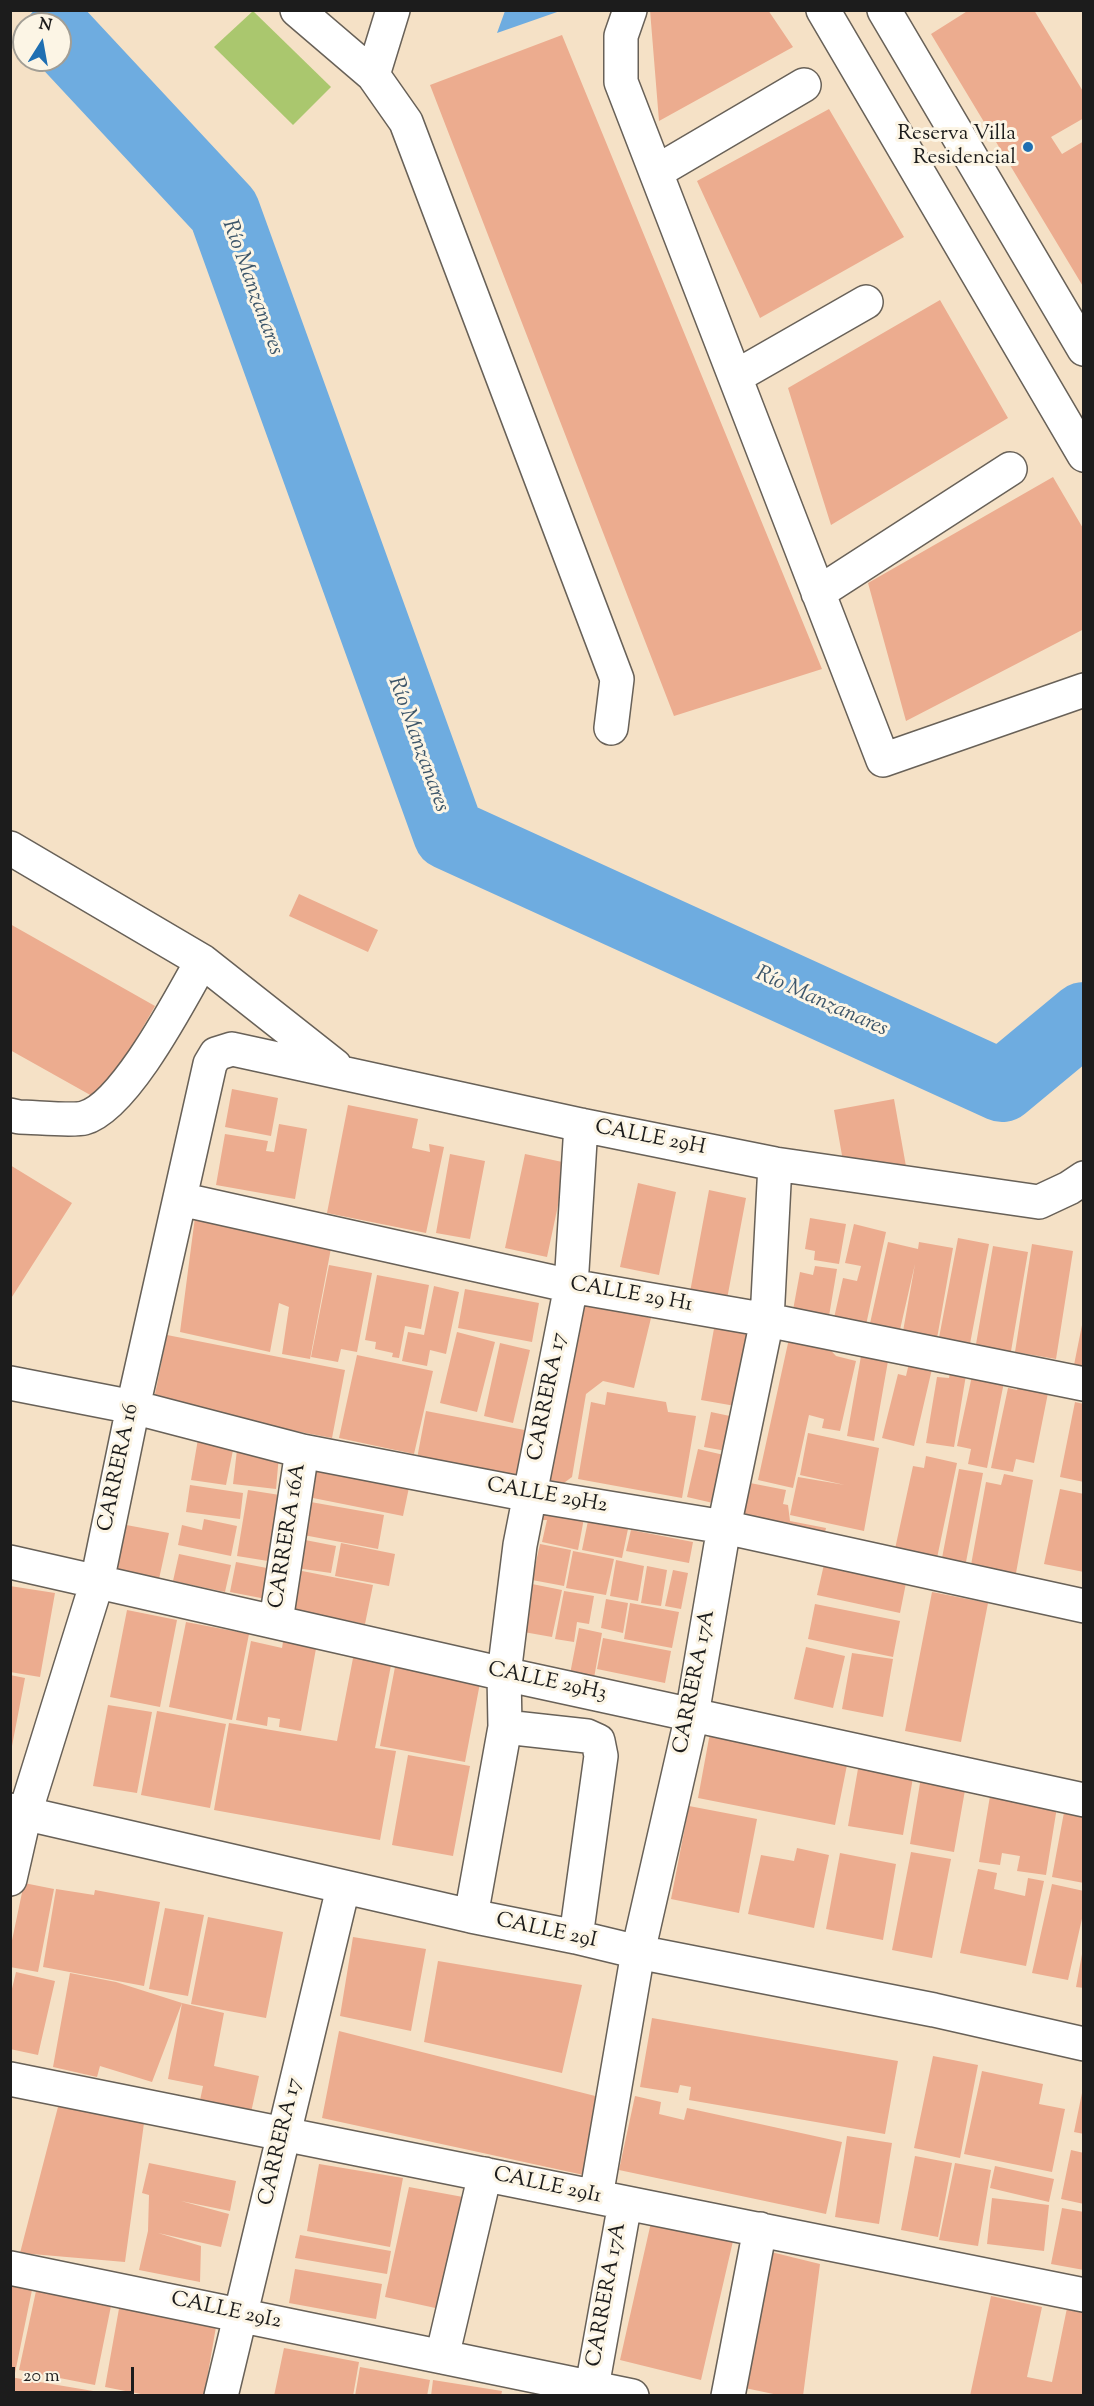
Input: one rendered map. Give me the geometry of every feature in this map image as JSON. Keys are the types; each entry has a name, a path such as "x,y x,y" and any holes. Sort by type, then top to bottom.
{"street":[{"path":"297,10 373,75 406,122 417,147 617,679 611,728"},
{"path":"373,75 393,10"},
{"path":"630,10 621,36 621,82 883,760 1083,690"},
{"path":"823,10 1083,455"},
{"path":"884,10 1083,349"},
{"path":"656,172 804,85"},
{"path":"735,377 866,302"},
{"path":"818,593 1010,469"},
{"path":"10,848 202,961 341,1071"},
{"path":"10,1115 84,1118 114,1099 157,1039 202,961"},
{"name":"CALLE 29H","path":"216,1054 232,1048 581,1125 775,1164 1039,1202 1069,1188 1083,1178"},
{"name":"CARRERA 16","path":"10,1879 18,1811 97,1581 133,1407 210,1064 216,1054"},
{"name":"CARRERA 17","path":"471,1916 505,1727 504,1674 520,1545 571,1286 581,1125"},
{"name":"CARRERA 17A","path":"592,2387 638,1952 692,1715 724,1527 767,1320 775,1164"},
{"name":"CALLE 29 H1","path":"180,1199 571,1286 767,1320 1083,1384"},
{"name":"CALLE 29H2","path":"10,1383 133,1407 302,1451 530,1494 724,1527 1083,1606"},
{"name":"CARRERA 16A","path":"276,1621 302,1451"},
{"name":"CALLE 29H3","path":"10,1562 504,1674 1083,1800"},
{"path":"505,1727 587,1736 598,1741 601,1756 576,1937"},
{"name":"CALLE 29I","path":"18,1811 343,1888 638,1952 934,2010 1083,2044"},
{"name":"CARRERA 17","path":"221,2396 343,1888"},
{"name":"CALLE 29I1","path":"10,2079 1083,2295"},
{"path":"442,2357 485,2174"},
{"path":"728,2396 760,2229"},
{"name":"CALLE 29I2","path":"10,2268 442,2357 555,2388 592,2387 632,2396"}],"green space":[{"path":"253,11 331,87 293,125 214,47"}],"water":[{"path":"505,10 560,11 497,33"}],"building":[{"path":"650,10 768,10 793,47 659,121"},
{"name":"Reserva Villa Residencial","path":"969,10 1034,10 1084,93 1084,118 1051,137 1062,154 1084,141 1084,288 931,34"},
{"path":"562,35 822,669 674,716 430,85"},
{"path":"829,109 904,237 760,318 697,181"},
{"path":"940,300 1008,418 831,525 788,388"},
{"path":"1053,477 1084,530 1084,629 906,721 868,583"},
{"path":"299,894 378,930 368,952 289,916"},
{"path":"10,924 155,1006 101,1101 10,1050"},
{"path":"232,1089 278,1098 271,1136 225,1127"},
{"path":"894,1099 907,1172 843,1161 834,1110"},
{"path":"348,1105 418,1119 412,1148 430,1152 429,1144 444,1147 426,1233 327,1213"},
{"path":"279,1124 307,1129 295,1199 216,1185 225,1134 268,1141 266,1151 274,1152"},
{"path":"450,1154 485,1161 470,1239 436,1233"},
{"path":"525,1154 567,1163 547,1257 505,1248"},
{"path":"10,1165 72,1203 10,1300"},
{"path":"638,1183 676,1192 659,1275 620,1267"},
{"path":"709,1190 746,1198 727,1299 690,1292"},
{"path":"195,1217 332,1243 310,1359 282,1354 289,1307 279,1303 270,1352 180,1332"},
{"path":"810,1218 846,1224 839,1264 814,1260 815,1251 805,1249"},
{"path":"854,1224 886,1232 866,1325 834,1318 843,1278 857,1281 861,1266 845,1263"},
{"path":"958,1238 989,1244 969,1349 938,1343"},
{"path":"888,1242 918,1249 919,1242 953,1248 936,1344 902,1337 915,1264 899,1334 869,1328"},
{"path":"1032,1244 1073,1251 1056,1359 1015,1352"},
{"path":"993,1246 1028,1252 1010,1357 975,1350"},
{"path":"329,1265 372,1273 357,1352 341,1349 338,1362 311,1357"},
{"path":"815,1266 837,1269 829,1316 793,1310 800,1272 813,1275"},
{"path":"377,1275 429,1285 421,1329 405,1326 399,1358 392,1357 393,1353 375,1349 376,1342 365,1340"},
{"path":"434,1286 459,1292 446,1354 430,1350 427,1366 402,1361 408,1332 424,1335"},
{"path":"465,1289 539,1303 532,1342 458,1328"},
{"path":"581,1301 651,1318 634,1388 603,1381 586,1394 572,1477 561,1485 538,1479"},
{"path":"715,1323 755,1330 741,1407 701,1400"},
{"path":"1082,1325 1084,1325 1084,1367 1074,1365"},
{"path":"457,1332 495,1342 477,1412 440,1403"},
{"path":"790,1334 823,1342 836,1356 856,1361 840,1431 822,1428 824,1419 809,1415 793,1488 758,1480"},
{"path":"167,1335 345,1370 332,1438 153,1404"},
{"path":"500,1343 530,1350 513,1423 484,1416"},
{"path":"357,1355 433,1371 414,1454 339,1438"},
{"path":"861,1356 888,1361 874,1441 847,1436"},
{"path":"909,1363 932,1369 914,1446 882,1438 898,1374 906,1376"},
{"path":"973,1371 1005,1377 987,1468 968,1464 971,1449 957,1446"},
{"path":"950,1372 966,1375 954,1447 926,1443 937,1377 949,1378"},
{"path":"1019,1382 1049,1388 1034,1463 1016,1459 1013,1472 991,1468 1008,1388 1017,1390"},
{"path":"607,1392 666,1402 668,1412 696,1416 682,1498 578,1479 591,1402 605,1405"},
{"path":"1075,1402 1084,1404 1084,1482 1060,1477"},
{"path":"426,1411 540,1433 530,1491 415,1469"},
{"path":"711,1412 744,1419 737,1453 704,1447"},
{"path":"808,1433 879,1448 864,1531 790,1515 798,1477 845,1485 800,1475"},
{"path":"198,1439 234,1445 226,1485 191,1480"},
{"path":"698,1449 737,1458 726,1506 687,1497"},
{"path":"237,1450 279,1455 276,1489 233,1484"},
{"path":"926,1456 957,1463 937,1558 895,1549 913,1466 924,1468"},
{"path":"311,1457 411,1478 403,1516 303,1496"},
{"path":"959,1469 983,1473 966,1562 942,1558"},
{"path":"1004,1474 1033,1480 1016,1573 971,1565 986,1482 1001,1485"},
{"path":"750,1483 786,1490 783,1504 788,1505 790,1521 826,1528 823,1542 741,1525"},
{"path":"190,1485 243,1493 240,1519 186,1512"},
{"path":"1060,1489 1084,1494 1084,1572 1044,1564"},
{"path":"248,1490 286,1496 274,1562 237,1556"},
{"path":"305,1501 384,1515 378,1549 298,1534"},
{"path":"549,1506 547,1517 550,1506 585,1513 578,1550 542,1542 547,1520 542,1520 538,1543 523,1540"},
{"path":"589,1516 629,1524 622,1558 582,1550"},
{"path":"204,1519 237,1526 231,1556 178,1545 182,1525 202,1530"},
{"path":"121,1524 169,1533 159,1579 112,1569"},
{"path":"631,1530 693,1542 689,1563 626,1551"},
{"path":"300,1539 336,1546 331,1573 296,1568"},
{"path":"341,1543 395,1554 389,1586 335,1576"},
{"path":"540,1544 571,1550 564,1586 532,1580"},
{"path":"573,1551 614,1559 606,1595 566,1588"},
{"path":"179,1554 231,1565 225,1592 173,1581"},
{"path":"616,1560 644,1566 638,1601 610,1596"},
{"path":"825,1560 907,1578 900,1613 817,1595"},
{"path":"236,1562 272,1569 266,1599 230,1592"},
{"path":"647,1566 667,1570 661,1606 641,1603"},
{"path":"292,1569 373,1585 365,1624 283,1608"},
{"path":"673,1570 688,1573 681,1609 665,1606"},
{"path":"527,1583 562,1590 552,1637 518,1631"},
{"path":"10,1586 55,1593 40,1677 10,1672"},
{"path":"564,1591 594,1596 589,1624 577,1622 574,1642 555,1639"},
{"path":"932,1592 988,1603 961,1742 905,1731"},
{"path":"606,1599 628,1603 623,1633 601,1628"},
{"path":"630,1603 679,1612 672,1648 624,1639"},
{"path":"815,1604 900,1621 893,1657 808,1639"},
{"path":"127,1610 177,1620 160,1707 110,1697"},
{"path":"186,1622 249,1634 232,1720 169,1707"},
{"path":"579,1628 602,1633 594,1678 570,1674"},
{"path":"284,1636 317,1643 301,1731 279,1727 280,1719 268,1717 267,1726 236,1720 251,1641 282,1648"},
{"path":"603,1638 671,1651 665,1683 597,1669"},
{"path":"806,1647 845,1656 833,1708 794,1699"},
{"path":"354,1653 392,1660 375,1748 396,1751 380,1840 214,1810 229,1723 337,1741"},
{"path":"852,1653 893,1659 883,1717 842,1709"},
{"path":"395,1667 480,1683 465,1762 380,1746"},
{"path":"10,1675 25,1678 12,1746 10,1746"},
{"path":"108,1705 152,1712 137,1793 93,1786"},
{"path":"157,1711 226,1724 210,1808 141,1795"},
{"path":"710,1733 848,1760 835,1825 698,1798"},
{"path":"408,1755 470,1766 453,1856 392,1845"},
{"path":"859,1763 914,1772 903,1835 848,1826"},
{"path":"922,1771 967,1779 954,1852 910,1844"},
{"path":"991,1790 1058,1801 1046,1875 1017,1871 1020,1856 1002,1853 1000,1865 979,1862"},
{"path":"689,1806 757,1819 739,1913 671,1899"},
{"path":"1065,1807 1084,1810 1084,1883 1052,1877"},
{"path":"797,1848 829,1855 814,1928 748,1914 761,1855 794,1861"},
{"path":"911,1852 951,1859 932,1958 892,1950"},
{"path":"840,1853 896,1864 883,1940 826,1929"},
{"path":"978,1869 997,1873 994,1889 1025,1896 1028,1878 1044,1881 1026,1966 960,1953"},
{"path":"24,1883 54,1889 38,1972 10,1967 10,1950"},
{"path":"1052,1884 1084,1891 1084,1910 1068,1980 1032,1973"},
{"path":"56,1889 94,1895 95,1890 160,1902 144,1986 43,1967"},
{"path":"165,1908 204,1915 188,1996 149,1989"},
{"path":"208,1917 283,1932 266,2018 191,2004"},
{"path":"353,1937 426,1949 411,2031 340,2016"},
{"path":"1082,1954 1084,1954 1084,1988 1076,1987"},
{"path":"438,1961 582,1985 562,2073 424,2042"},
{"path":"16,1972 55,1981 38,2055 10,2049 10,1997"},
{"path":"70,1973 116,1982 182,2003 152,2082 100,2066 97,2077 53,2067"},
{"path":"182,2003 224,2013 214,2066 259,2076 250,2117 199,2105 203,2086 168,2079"},
{"path":"652,2018 898,2061 885,2134 689,2100 691,2087 680,2085 678,2093 640,2087"},
{"path":"339,2031 611,2100 593,2177 322,2118"},
{"path":"933,2056 978,2065 960,2158 914,2148"},
{"path":"982,2071 1043,2084 1039,2104 1065,2109 1052,2172 964,2154"},
{"path":"1082,2093 1084,2093 1084,2134 1074,2132"},
{"path":"635,2096 661,2102 659,2114 684,2120 687,2108 842,2142 826,2214 619,2170"},
{"path":"59,2103 144,2123 125,2262 20,2253"},
{"path":"847,2136 892,2143 879,2224 835,2217"},
{"path":"1071,2150 1084,2153 1084,2204 1061,2199"},
{"path":"915,2156 952,2163 938,2237 901,2230"},
{"path":"149,2163 236,2181 230,2211 181,2201 229,2214 221,2247 158,2233 201,2246 200,2282 139,2270 148,2231 149,2195 142,2193"},
{"path":"955,2163 991,2170 978,2246 939,2240"},
{"path":"319,2164 403,2178 390,2247 307,2231"},
{"path":"995,2166 1054,2179 1049,2202 990,2188"},
{"path":"409,2187 463,2197 440,2309 385,2297"},
{"path":"992,2198 1049,2205 1044,2251 987,2244"},
{"path":"1062,2208 1084,2212 1084,2270 1051,2264"},
{"path":"652,2218 733,2241 701,2380 620,2360"},
{"path":"300,2235 391,2251 387,2274 295,2258"},
{"path":"767,2251 820,2264 803,2396 783,2396 745,2388"},
{"path":"295,2269 382,2284 376,2319 289,2303"},
{"path":"10,2286 32,2290 15,2373 10,2372"},
{"path":"36,2291 111,2306 95,2385 19,2370"},
{"path":"991,2296 1042,2307 1027,2377 1052,2382 1067,2308 1084,2312 1084,2396 970,2396"},
{"path":"120,2303 217,2321 204,2396 151,2396 105,2387"},
{"path":"284,2348 359,2362 353,2396 274,2396"},
{"path":"360,2367 430,2380 427,2396 355,2396"},
{"path":"10,2377 111,2394 111,2396 10,2396"},
{"path":"433,2380 502,2391 501,2396 431,2396"}],"waterway":[{"name":"Río Manzanares","path":"72,48 224,211 449,834 1002,1086 1084,1018"}],"place":[{"name":"Reserva Villa Residencial","path":"1028,147"}]}
